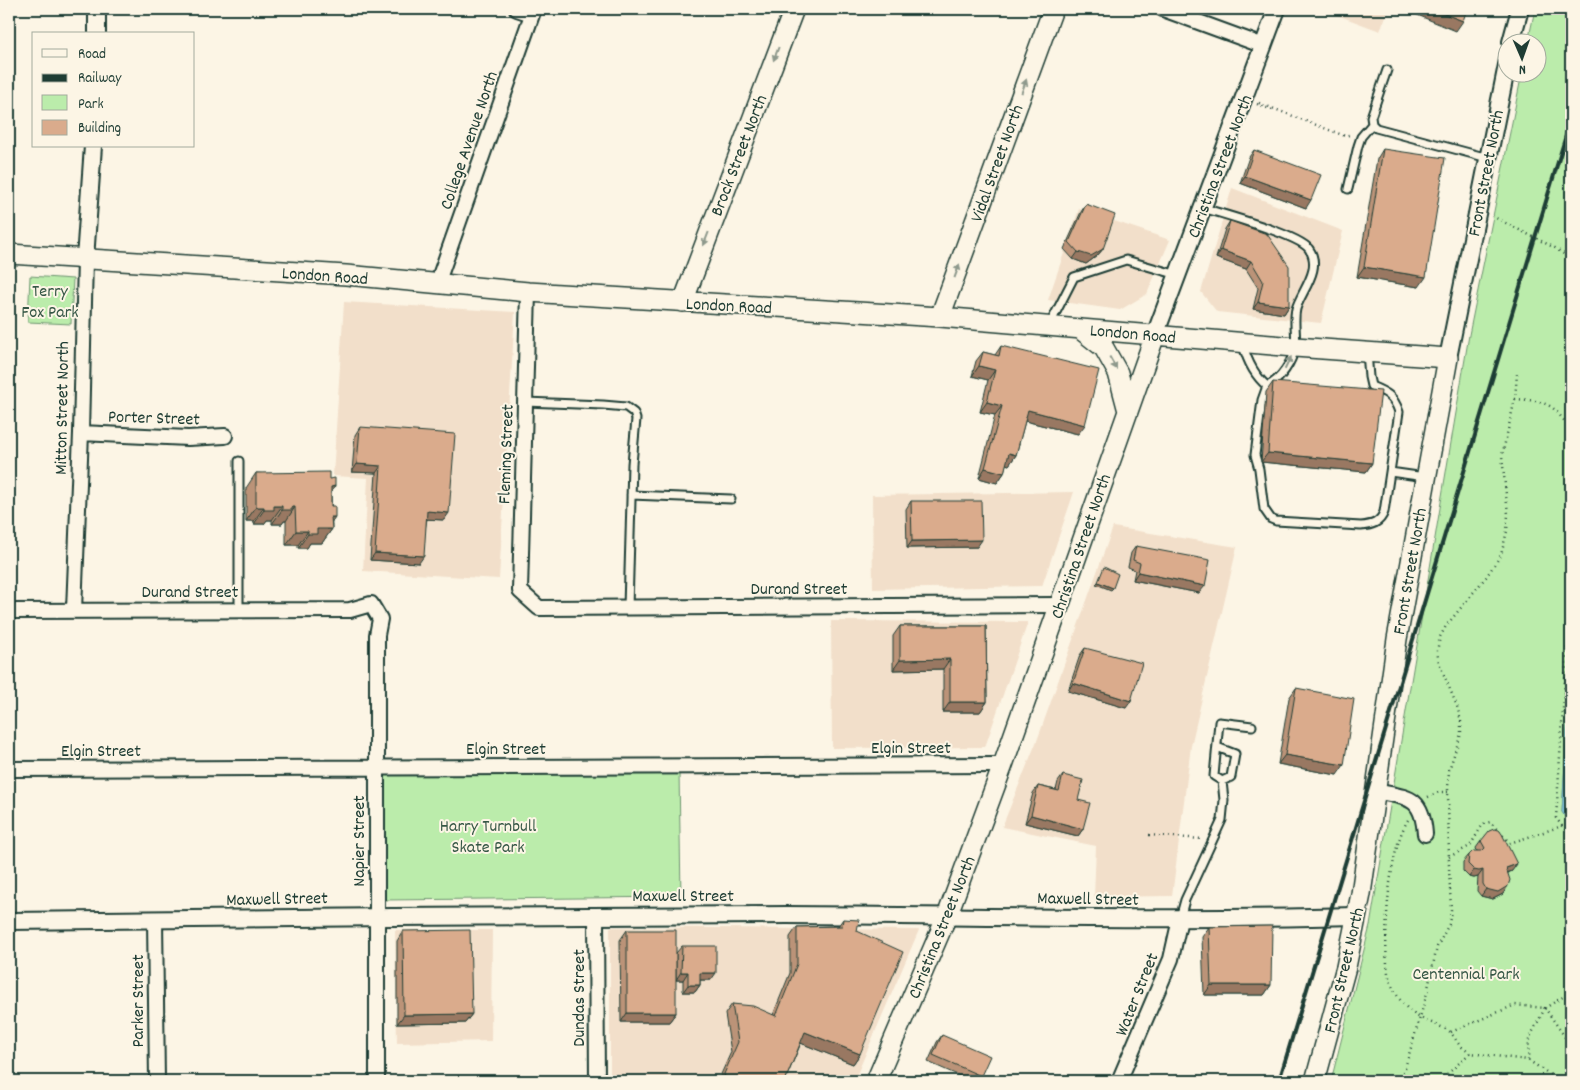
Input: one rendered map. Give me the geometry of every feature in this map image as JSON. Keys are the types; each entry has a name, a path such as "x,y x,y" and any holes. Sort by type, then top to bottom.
{"main road":[{"name":"Brock Street North","path":"683,302 794,9"},
{"name":"Vidal Street North","path":"940,317 1052,9"},
{"name":"London Road","path":"9,254 346,275 528,292 940,317 1448,358"},
{"path":"1079,329 1104,348 1118,374 1128,411"},
{"name":"Christina Street North","path":"876,1081 947,916 1003,765 1155,335"},
{"name":"Front Street North","path":"1315,1081 1346,967 1356,916 1397,639 1448,358"}],"street":[{"path":"97,9 97,32"},
{"path":"517,9 533,12"},
{"path":"1163,9 1264,46"},
{"name":"Christina Street North","path":"1155,335 1277,9"},
{"path":"1514,32 1520,9"},
{"name":"College Avenue North","path":"436,284 533,12"},
{"name":"Front Street North","path":"1448,358 1504,82"},
{"name":"Mitton Street North","path":"74,610 85,259 94,148"},
{"name":"Fleming Street","path":"528,292 520,591 539,608"},
{"name":"Porter Street","path":"81,432 188,438 225,436"},
{"name":"Durand Street","path":"9,611 350,610 370,604"},
{"name":"Napier Street","path":"370,604 380,619 377,635 377,1081"},
{"name":"Durand Street","path":"539,608 1059,605"},
{"name":"Elgin Street","path":"9,769 1003,765"},
{"path":"1375,791 1409,798 1419,807 1424,818 1425,834"},
{"name":"Maxwell Street","path":"9,921 596,915 1180,919 1356,916"},
{"name":"Dundas Street","path":"596,915 597,1081"},
{"name":"Water Street","path":"1120,1081 1172,959 1180,919"},
{"name":"Parker Street","path":"155,920 157,1081"}],"lane":[{"path":"1348,189 1358,146 1361,138 1372,123 1387,70"},
{"path":"1372,123 1376,128 1488,158"},
{"path":"1203,208 1260,225 1294,239 1309,248 1314,262 1311,276 1296,310 1295,347 1284,370 1273,383 1267,386 1262,400 1255,455 1260,468 1264,509 1271,519 1361,526 1379,521 1384,512 1399,412 1396,401 1383,391 1371,386 1367,352"},
{"path":"1049,326 1074,276 1126,260 1178,275"},
{"path":"1242,342 1255,372 1267,386"},
{"path":"525,402 626,407 634,413 636,419 631,495 628,608"},
{"path":"239,461 239,610"},
{"path":"1390,472 1426,478"},
{"path":"631,495 731,499"},
{"path":"1222,781 1214,776 1219,722 1252,726"},
{"path":"1217,747 1235,754 1231,777 1222,781"},
{"path":"1180,919 1186,900 1222,820 1224,800 1222,781"}],"path":[{"path":"1244,99 1345,136 1372,123"},
{"path":"1484,212 1555,248 1571,259"},
{"path":"1398,1081 1405,1068 1431,979 1437,948 1449,924 1451,910 1449,770 1461,734 1461,721 1457,706 1439,663 1437,651 1440,637 1446,626 1486,577 1501,555 1507,531 1508,514 1502,456 1515,399 1516,374"},
{"path":"1515,399 1532,400 1554,408 1567,424 1571,425"},
{"path":"1571,645 1567,647 1556,818 1571,838"},
{"path":"1448,792 1430,794 1411,815 1402,831 1392,868 1388,893 1387,953 1389,975 1393,987 1400,1000 1414,1014 1451,1032 1459,1044 1470,1053 1528,1060 1560,1081"},
{"path":"1449,857 1470,846 1483,824 1490,822 1510,843 1562,826"},
{"path":"1149,835 1188,838"},
{"path":"1528,1060 1529,1039 1545,1008 1571,992"},
{"path":"1451,1032 1515,1005 1545,1008 1571,1046"},
{"path":"1440,1081 1470,1053"}],"shaded area":[{"path":"1321,9 1389,9 1380,31"},
{"path":"1232,188 1343,231 1321,323 1217,312 1201,292"},
{"path":"1079,209 1170,240 1147,294 1120,310 1048,300"},
{"path":"344,302 515,312 499,579 363,571 368,478 333,476"},
{"path":"1074,492 1042,586 873,589 872,495"},
{"path":"1113,527 1237,547 1191,746 1172,896 1094,897 1096,846 1002,827 1038,738"},
{"path":"831,621 1028,622 985,747 832,748"},
{"path":"610,927 919,930 854,1081 610,1081"},
{"path":"395,930 492,930 491,1041 397,1043"}],"green space":[{"name":"Centennial Park","path":"1535,9 1571,9 1571,668 1562,812 1571,825 1571,1081 1331,1081 1370,926 1469,335 1520,82 1548,82 1548,32 1530,32"},
{"name":"Terry Fox Park","path":"30,276 73,279 71,324 28,322"},
{"name":"Harry Turnbull Skate Park","path":"385,772 679,772 681,897 385,900"}],"water":[{"path":"1571,668 1571,825 1562,812"}],"building":[{"path":"1432,9 1467,9 1463,21"},
{"path":"1383,149 1445,158 1426,277 1364,267"},
{"path":"1254,150 1321,175 1311,200 1245,176"},
{"path":"1086,204 1115,215 1103,249 1091,256 1078,252 1069,242"},
{"path":"1230,221 1267,234 1289,266 1289,306 1258,302 1263,281 1251,261 1221,250"},
{"path":"1001,346 1099,370 1085,425 1028,410 1016,455 1009,453 1004,473 985,468 1002,406 987,402 995,370 979,366 983,352 999,356"},
{"path":"1273,382 1381,391 1372,463 1268,453"},
{"path":"360,427 455,434 449,513 427,511 424,556 375,553 381,466 357,464"},
{"path":"329,472 329,479 335,478 335,486 331,487 331,506 335,506 335,517 331,517 332,529 317,529 317,534 308,534 308,531 296,531 295,507 292,507 292,510 282,510 282,506 274,506 274,510 264,510 264,507 256,507 256,473"},
{"path":"911,501 981,501 982,540 912,541"},
{"path":"1136,546 1210,560 1205,586 1138,572 1140,563 1133,560"},
{"path":"1104,567 1118,574 1113,588 1098,582"},
{"path":"900,626 986,626 987,702 950,702 950,659 900,660"},
{"path":"1085,648 1142,663 1131,701 1073,683"},
{"path":"1296,688 1354,699 1344,765 1285,755"},
{"path":"1063,775 1083,780 1078,800 1090,803 1083,829 1031,815 1038,786 1059,791"},
{"path":"1499,830 1502,834 1517,864 1506,868 1510,880 1508,886 1498,892 1486,889 1483,884 1483,870 1474,870 1468,864 1469,855 1473,851 1482,851 1485,848 1481,841 1489,831"},
{"path":"843,919 859,920 857,931 903,952 860,1054 805,1032 785,1081 727,1081 724,1074 738,1042 732,1004 753,1006 776,1016 797,964 797,927 842,926"},
{"path":"1272,926 1271,985 1211,985 1209,927"},
{"path":"470,930 472,1014 404,1015 403,931"},
{"path":"627,930 676,930 676,1013 627,1013"},
{"path":"682,946 716,946 716,973 700,973 700,985 688,985 688,972 681,972"},
{"path":"942,1035 990,1056 981,1076 933,1055"}],"railway":[{"path":"1279,1081 1571,119"}]}
